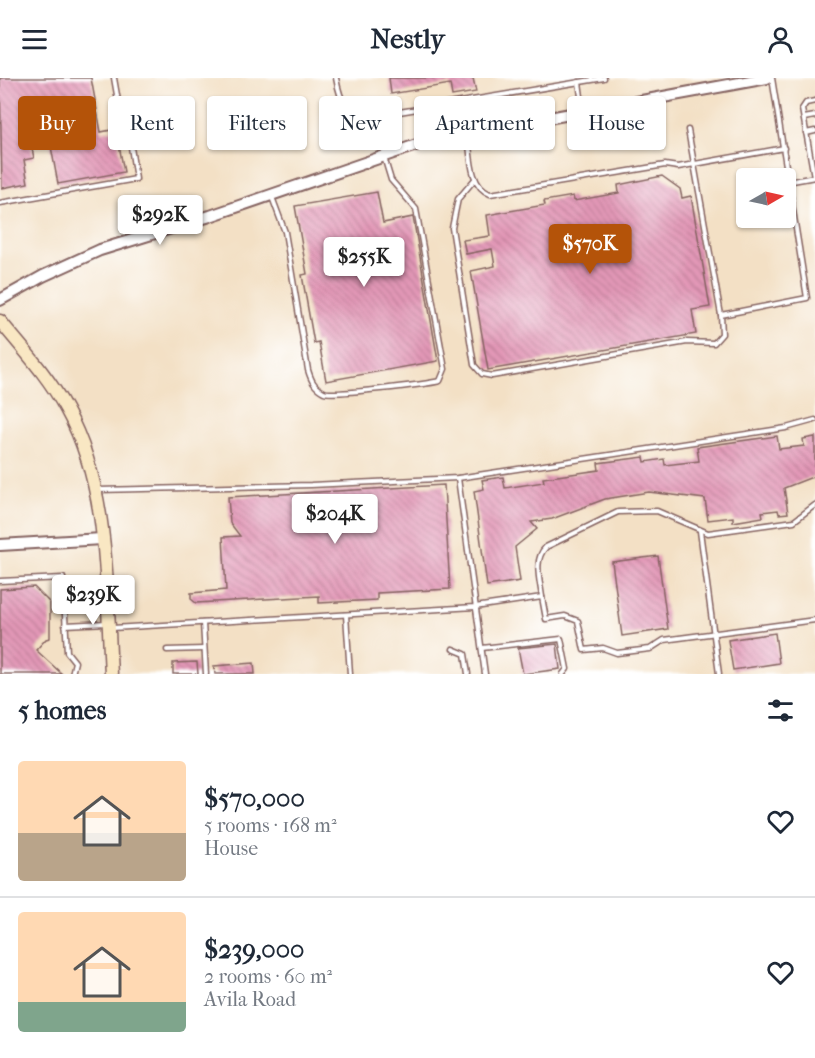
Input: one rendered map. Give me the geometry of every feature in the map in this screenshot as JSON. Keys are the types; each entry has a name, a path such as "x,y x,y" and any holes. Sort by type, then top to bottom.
{"main road":[{"path":"0,321 50,382 67,410 80,439 96,490 102,539 111,674"}],"street":[{"path":"666,96 767,78"},
{"path":"0,300 42,276 100,250 414,146"},
{"path":"0,545 102,539"}],"lane":[{"path":"0,203 136,179 128,128 120,112 114,78"},
{"path":"336,78 343,105 358,116 369,117 604,78"},
{"path":"557,78 559,86"},
{"path":"772,78 786,168"},
{"path":"579,82 581,96"},
{"path":"796,180 814,177 802,108 806,103 815,101"},
{"path":"804,118 815,116"},
{"path":"475,179 458,199 452,228 474,365 482,374 492,376 687,342 714,343 722,334 721,315 688,130"},
{"path":"806,133 815,131"},
{"path":"809,147 815,146"},
{"path":"470,150 475,179 484,192 495,194 665,165 678,167 784,148"},
{"path":"271,193 285,232 308,370 315,386 324,392 341,394 441,381 445,369 417,209 391,180 383,156"},
{"path":"721,315 807,298 795,228"},
{"path":"96,490 311,485 458,478 786,428 815,420"},
{"path":"458,478 485,674"},
{"path":"815,506 794,521 708,533 699,531 677,518 657,512 618,512 546,548 539,554 538,561 546,619 565,616 578,621 584,650 603,648 617,653 650,649 663,640 815,620"},
{"path":"699,531 719,674"},
{"path":"0,581 63,578 67,652 75,662 72,674"},
{"path":"65,625 203,623 346,615 476,607 542,597"},
{"path":"346,615 350,674"},
{"path":"203,623 206,674"},
{"path":"482,648 561,639 565,673"},
{"path":"167,650 204,649"},
{"path":"453,649 465,654 468,674"}],"building":[{"path":"0,78 91,78 94,96 18,96 18,150 32,150 34,158 24,160 28,183 2,188"},
{"path":"389,78 473,78 476,92 452,96 450,84 391,94"},
{"path":"96,105 101,132 108,131 108,150 120,150 124,172 58,184 52,150 96,150"},
{"path":"662,176 680,189 682,198 691,196 710,307 692,310 696,334 488,370 471,271 495,266 492,249 466,254 463,240 490,236 487,215 545,205 544,201 573,196 574,201 619,193 618,185"},
{"path":"377,192 383,223 413,217 438,361 326,381 319,342 314,343 302,275 307,274 295,206"},
{"path":"777,436 779,449 804,446 803,439 815,437 815,476 784,488 788,513 779,514 778,510 762,512 763,517 733,522 733,517 708,520 705,499 649,492 605,499 552,519 531,522 537,529 515,547 520,581 487,586 474,491 484,489 482,480 503,477 505,488 544,482 543,478 599,470 598,463 644,457 645,462 664,459 665,465 699,461 697,447"},
{"path":"444,485 450,589 377,593 377,600 319,603 319,596 196,603 191,599 191,593 226,590 223,537 240,536 230,523 228,497"},
{"path":"658,556 668,629 622,636 612,562"},
{"path":"34,587 50,603 50,638 46,639 36,650 62,674 0,674 0,589"},
{"path":"775,633 779,663 733,670 728,640"},
{"path":"557,644 560,669 523,674 518,648"},
{"path":"197,662 198,674 173,674 173,663"},
{"path":"254,663 255,674 215,674 214,666"}]}
